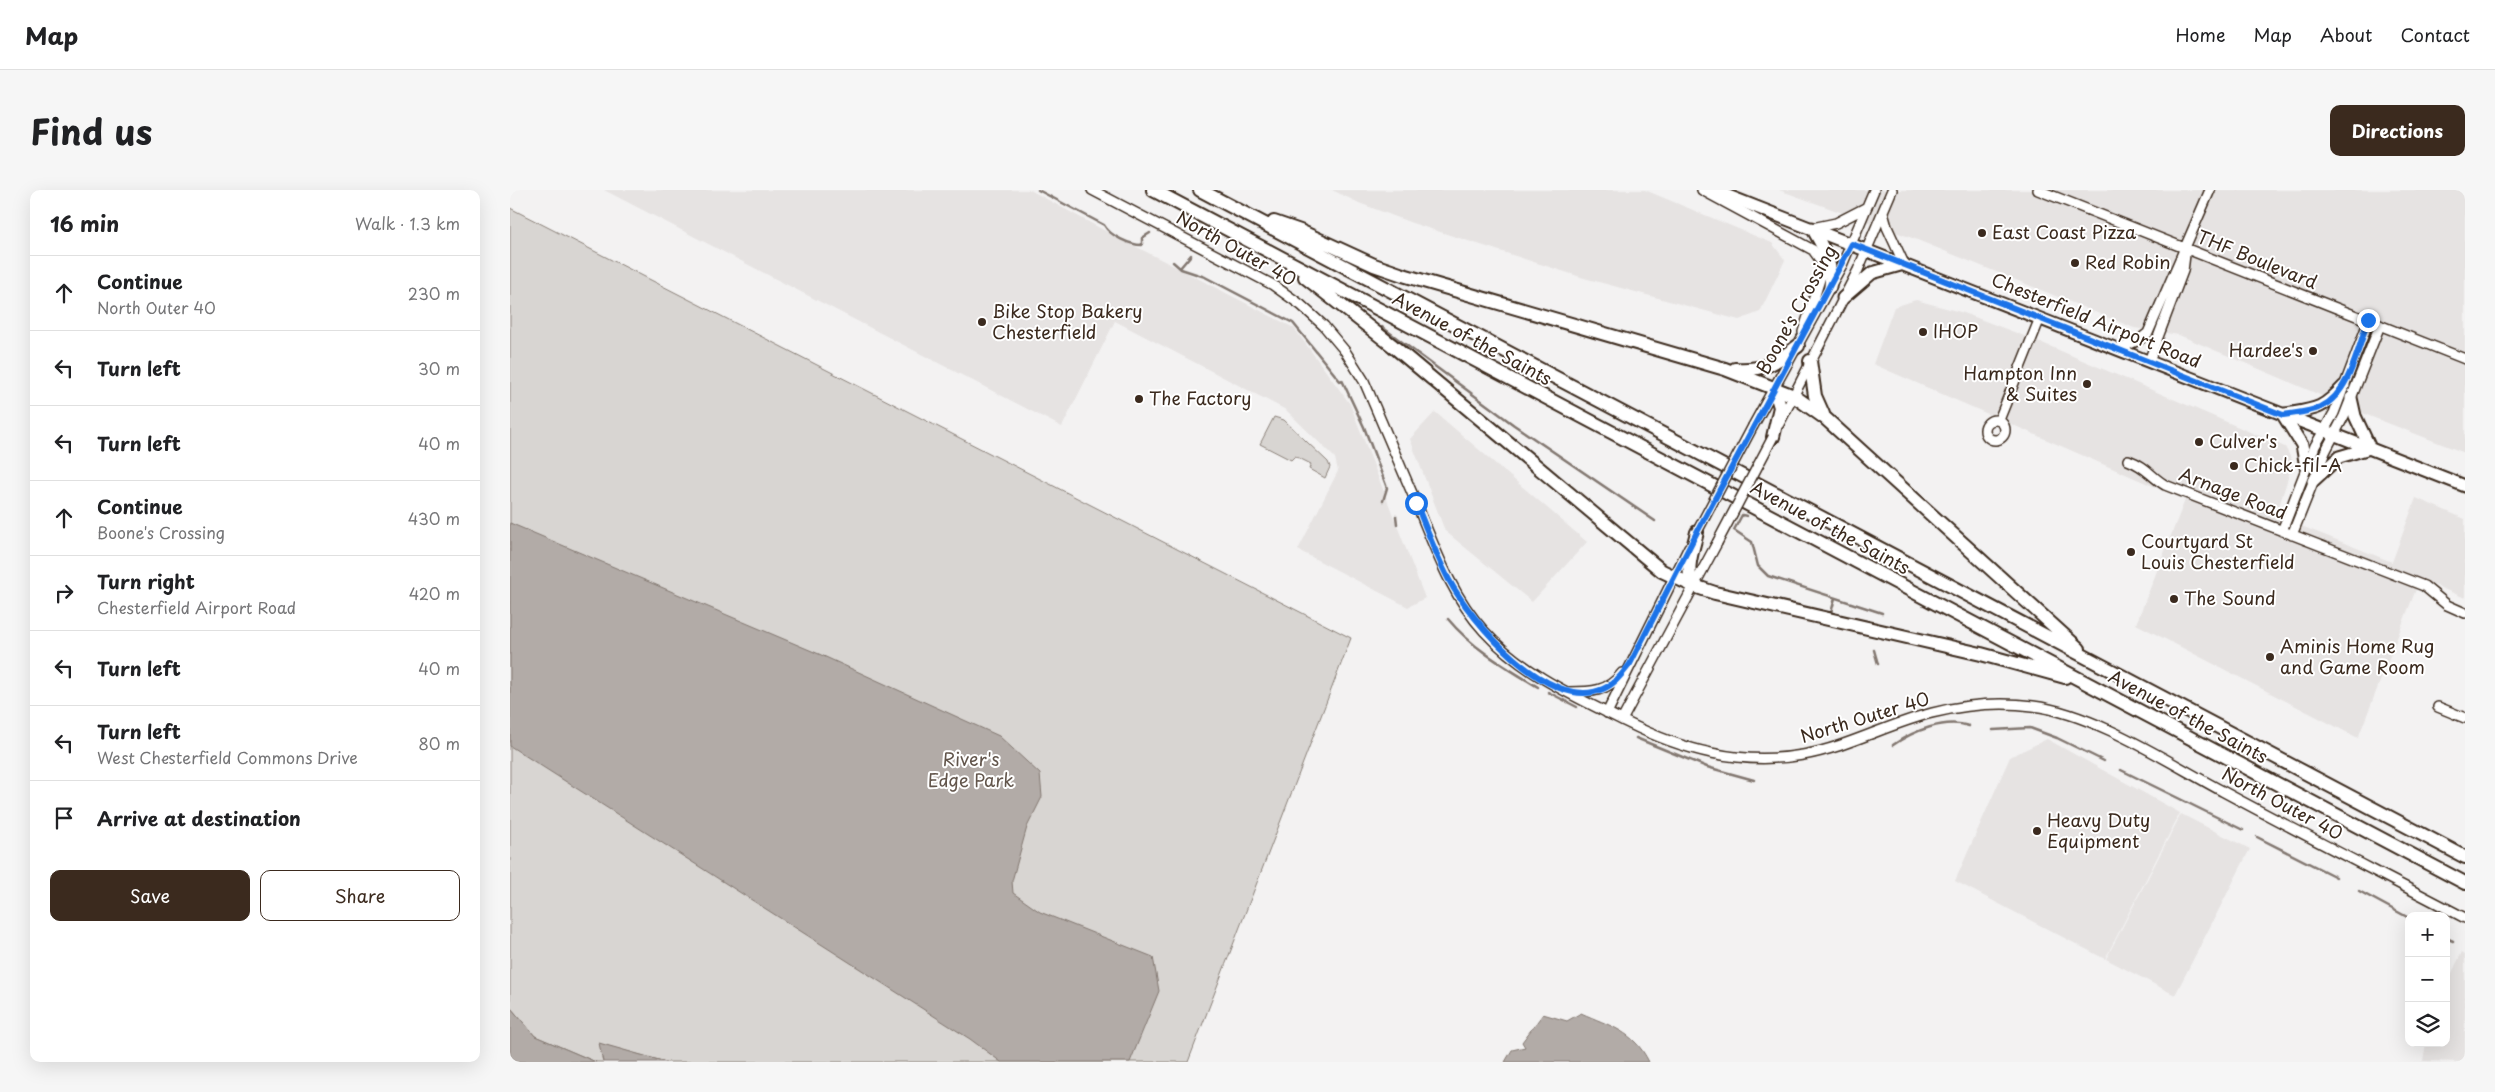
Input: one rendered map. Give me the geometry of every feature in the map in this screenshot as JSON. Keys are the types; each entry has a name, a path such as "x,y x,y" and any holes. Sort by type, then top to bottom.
{"highway":[{"name":"Avenue of the Saints","path":"1153,190 2465,883"},
{"name":"Avenue of the Saints","path":"1200,190 2465,857"},
{"path":"1234,208 1300,231 1374,265 1725,369 1794,396 1825,418 2092,660"},
{"path":"1284,259 1393,346 1662,571 1694,586 1715,593 1981,654 2092,686"},
{"path":"1725,369 1750,370 1763,368 1775,363 1799,344"},
{"path":"1810,361 1815,396 1825,418"},
{"path":"1773,436 1780,407 1774,387"},
{"path":"1694,586 1688,575 1688,568 1697,532"}],"main road":[{"name":"Chesterfield Airport Road","path":"1713,190 2465,486"},
{"path":"1812,228 1829,258 1832,270 1830,287"},
{"path":"1843,298 1872,273 1904,264"},
{"path":"2306,467 2302,446 2283,415 2322,407 2344,386"},
{"path":"2313,481 2339,457 2370,448 2355,416 2351,398"}],"street":[{"name":"North Outer 40","path":"1092,190 1273,285 1302,304 1324,326 1345,351 1364,381 1438,559 1449,581 1482,630 1521,665 1566,692 1679,746 1723,756 1757,758 1806,754 1859,739 1930,714 1956,708 2011,705 2034,706 2066,713 2126,739 2465,918"},
{"path":"1702,190 1813,250 1819,256 1822,273 1799,344"},
{"name":"Boone's Crossing","path":"1607,713 1697,532 1852,244 1874,190"},
{"name":"Boone's Crossing","path":"1622,720 1794,396 1867,250 1892,190"},
{"name":"THF Boulevard","path":"2038,190 2465,360"},
{"path":"2119,350 2148,333 2210,190"},
{"path":"1812,228 1836,222 1867,207"},
{"path":"1883,213 1887,227 1904,264"},
{"path":"2149,361 2183,271 2186,249"},
{"path":"1999,420 2040,318"},
{"path":"2292,534 2313,481 2334,413 2368,320"},
{"path":"2282,531 2306,467 2351,398 2380,325"},
{"name":"Arnage Road","path":"2128,460 2147,469 2158,481 2165,485 2424,586 2447,605 2465,613"},
{"path":"1566,692 1601,690 1616,681 1630,664"},
{"path":"2438,707 2465,718"}],"shaded area":[{"path":"604,190 1030,190 1294,328 1350,404 1425,598 1408,607 1298,550 1338,471 1335,458 1286,410 1115,321 1062,427"},
{"path":"1332,190 1645,190 1772,243 1785,260 1760,312 1739,320 1584,278 1412,223 1359,203"},
{"path":"1779,190 2465,190 2465,453 2372,417 2179,335 2134,328 1915,239"},
{"path":"1916,300 1964,313 2040,342 2285,447 2293,462 2276,516 2392,562 2416,498 2465,519 2465,598 2420,579 2358,738 2136,624 2185,500 1873,364 1894,307"},
{"path":"1435,412 1587,542 1532,602 1445,531 1410,439"},
{"path":"510,523 819,654 999,736 1040,774 1042,797 1027,827 1012,881 1013,893 1040,912 1153,957 1159,991 1130,1062 1001,1062 970,1039 510,746"},
{"path":"2047,739 2180,813 2105,959 1955,881 2010,757"},
{"path":"2181,814 2250,849 2175,995 2106,959"},
{"path":"2462,952 2465,954 2465,1062 2423,1061 2425,1047 2450,1047 2450,977"},
{"path":"510,1007 535,1036 596,1062 510,1062"},
{"path":"1581,1013 1629,1036 1649,1062 1505,1062 1512,1050 1525,1047 1522,1042 1543,1014 1567,1021"},
{"path":"599,1043 666,1062 603,1062"}],"green space":[{"name":"River's Edge Park","path":"510,208 1351,638 1188,1062 666,1062 600,1044 603,1062 596,1062 535,1036 510,1007"},
{"path":"1274,417 1284,420 1328,462 1330,467 1325,478 1309,469 1311,464 1295,456 1291,460 1260,444"}],"waterway":[{"path":"1038,190 1104,225 1111,233 1126,242 1142,245 1142,238 1150,233"},
{"path":"1180,268 1191,255"},
{"path":"1173,262 1181,269 1205,277 1293,323 1340,381 1342,380 1364,427 1387,488 1383,501"},
{"path":"1382,327 1514,425 1655,521"},
{"path":"1747,516 1742,515 1734,530 1752,542 1758,566 1768,576 1882,613"},
{"path":"1396,516 1397,524"},
{"path":"1831,613 1835,598"},
{"path":"1448,619 1478,648 1538,687"},
{"path":"1874,650 1878,664"},
{"path":"1548,692 1577,707"},
{"path":"1893,745 1910,735 1930,727 1950,724 1969,726"},
{"path":"1993,730 2030,728 2057,738 2104,761"},
{"path":"1636,738 1707,767 1754,780"},
{"path":"2121,770 2243,830"},
{"path":"2257,837 2336,877"},
{"path":"2359,891 2405,916"}],"place":[{"name":"East Coast Pizza","path":"1982,233"},
{"name":"Red Robin","path":"2075,263"},
{"name":"Bike Stop Bakery Chesterfield","path":"982,322"},
{"name":"IHOP","path":"1923,332"},
{"name":"Hardee's","path":"2313,351"},
{"name":"Hampton Inn & Suites","path":"2087,384"},
{"name":"The Factory","path":"1139,399"},
{"name":"Culver's","path":"2199,442"},
{"name":"Chick-fil-A","path":"2234,466"},
{"name":"Courtyard St Louis Chesterfield","path":"2131,552"},
{"name":"The Sound","path":"2174,599"},
{"name":"Aminis Home Rug and Game Room","path":"2270,657"},
{"name":"Heavy Duty Equipment","path":"2037,831"}],"route":[{"path":"1416,503 1438,559 1449,581 1482,630 1521,665 1547,682 1566,692 1595,692 1610,686 1630,664 1697,532 1774,387 1809,328 1852,244 2283,415 2322,407 2344,386 2368,320"}]}
